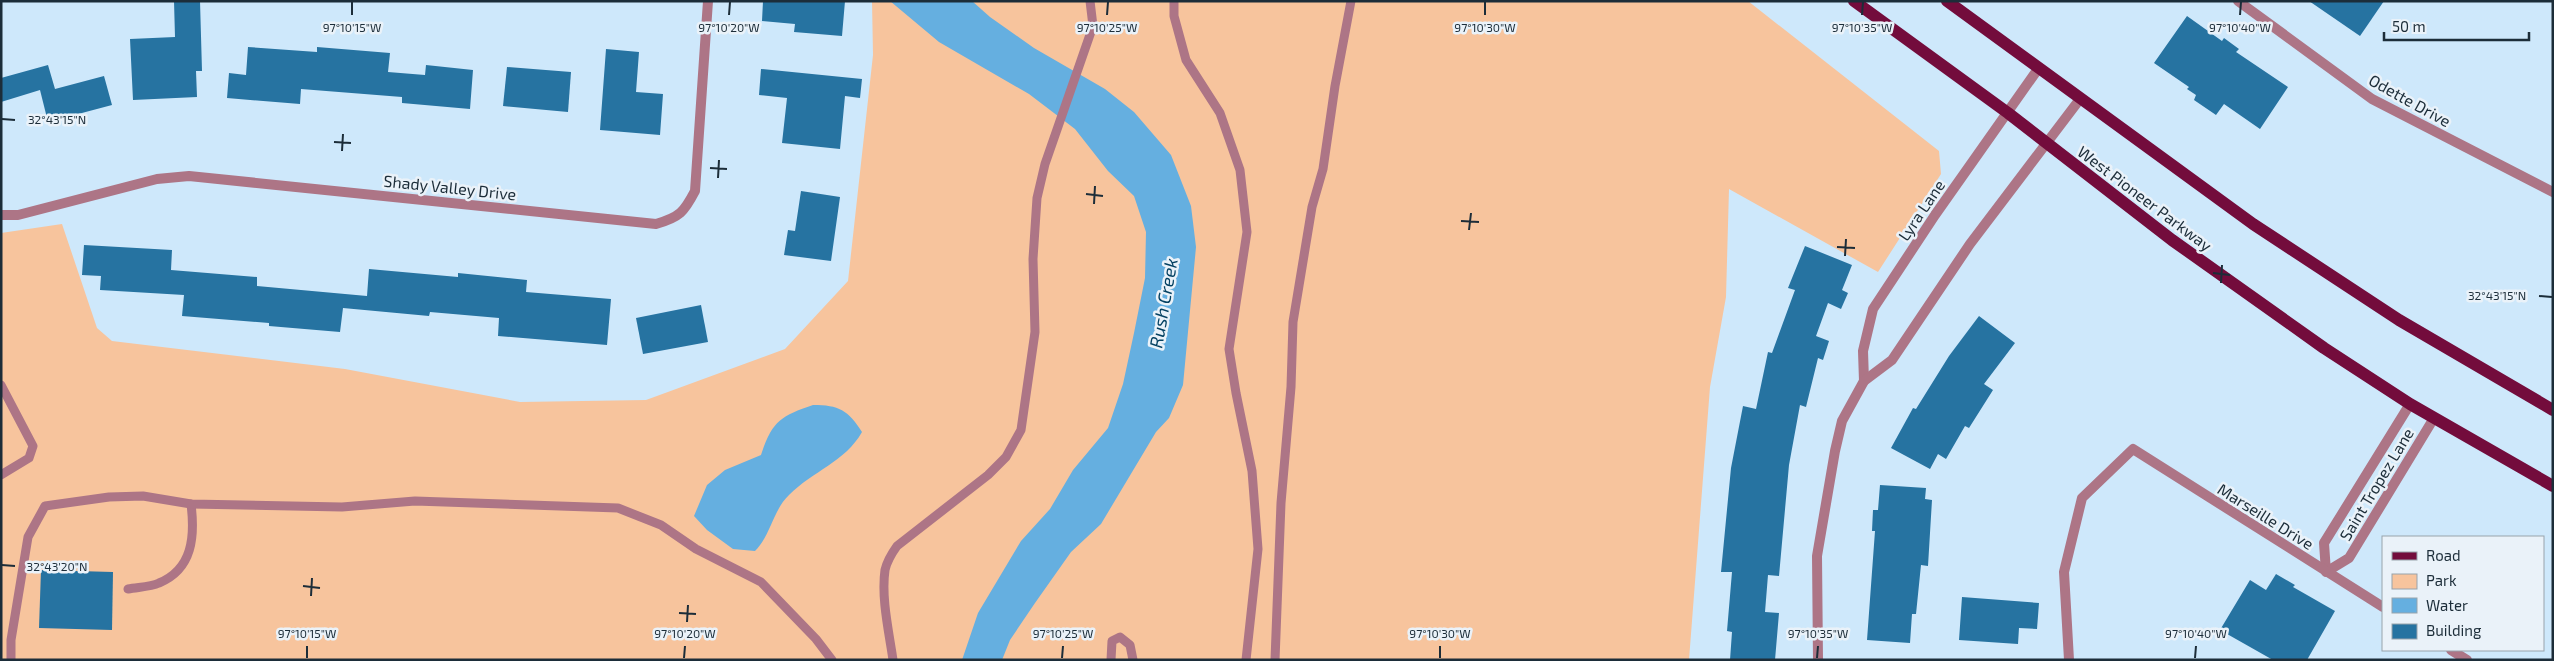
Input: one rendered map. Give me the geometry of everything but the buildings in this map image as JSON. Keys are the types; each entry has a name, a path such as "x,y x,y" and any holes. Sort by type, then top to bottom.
{"main road":[{"name":"West Pioneer Parkway","path":"1854,1 2008,114 2172,240 2324,348 2410,404 2553,486"},
{"path":"1947,1 2253,224 2398,320 2553,410"}],"street":[{"name":"Shady Valley Drive","path":"1,215 18,215 157,179 189,176 272,182 656,224 674,219 684,211 695,190 708,1"},
{"name":"Odette Drive","path":"2238,1 2372,99 2553,192"},
{"name":"Lyra Lane","path":"1864,381 1863,351 1873,309 1935,215 2038,69"},
{"path":"1818,660 1817,556 1842,421 1864,381 1892,360 1970,244 2080,99"},
{"name":"Saint Tropez Lane","path":"2410,404 2324,543 2326,572 2349,558 2434,418"},
{"name":"Marseille Drive","path":"2069,660 2064,572 2082,498 2132,449 2382,606"},
{"path":"2453,651 2467,660"}],"lane":[{"path":"893,660 885,596 885,571 888,561 897,546 988,476 1006,457 1021,430 1035,332 1033,258 1037,198 1045,164 1093,26 1090,1"},
{"path":"1174,1 1174,16 1186,60 1220,113 1240,170 1247,232 1230,350 1236,393 1252,471 1258,549 1246,660"},
{"path":"1275,660 1281,503 1291,387 1293,322 1312,207 1323,170 1335,86 1352,1"},
{"path":"1,385 33,446 29,458 1,475"},
{"path":"12,660 12,640 28,537 45,506 109,497 143,496 191,504 342,508 415,501 618,508 661,525 696,549 760,582 816,639 832,660"},
{"path":"128,589 158,584 179,572 188,555 194,528 191,504"},
{"path":"1111,660 1110,645 1112,641 1120,637 1130,645 1133,660"}],"green space":[{"path":"872,1 1748,1 1939,151 1941,174 1878,272 1729,189 1726,297 1710,387 1689,660 1,660 1,233 62,224 97,328 112,341 345,369 520,402 646,400 785,349 848,281 873,55"}],"water":[{"name":"Rush Creek","path":"890,1 972,1 990,17 1034,48 1105,89 1134,112 1171,155 1191,206 1196,247 1183,385 1169,418 1156,432 1101,524 1071,552 1010,640 1002,660 962,660 978,613 1021,541 1050,509 1073,470 1108,428 1123,384 1145,278 1146,232 1134,196 1108,171 1075,129 1029,94 939,42"},
{"path":"813,405 830,406 842,410 852,418 862,432 838,459 789,495 779,508 765,538 755,551 733,549 707,530 694,516 707,485 725,470 761,455 769,434 779,421"}]}
